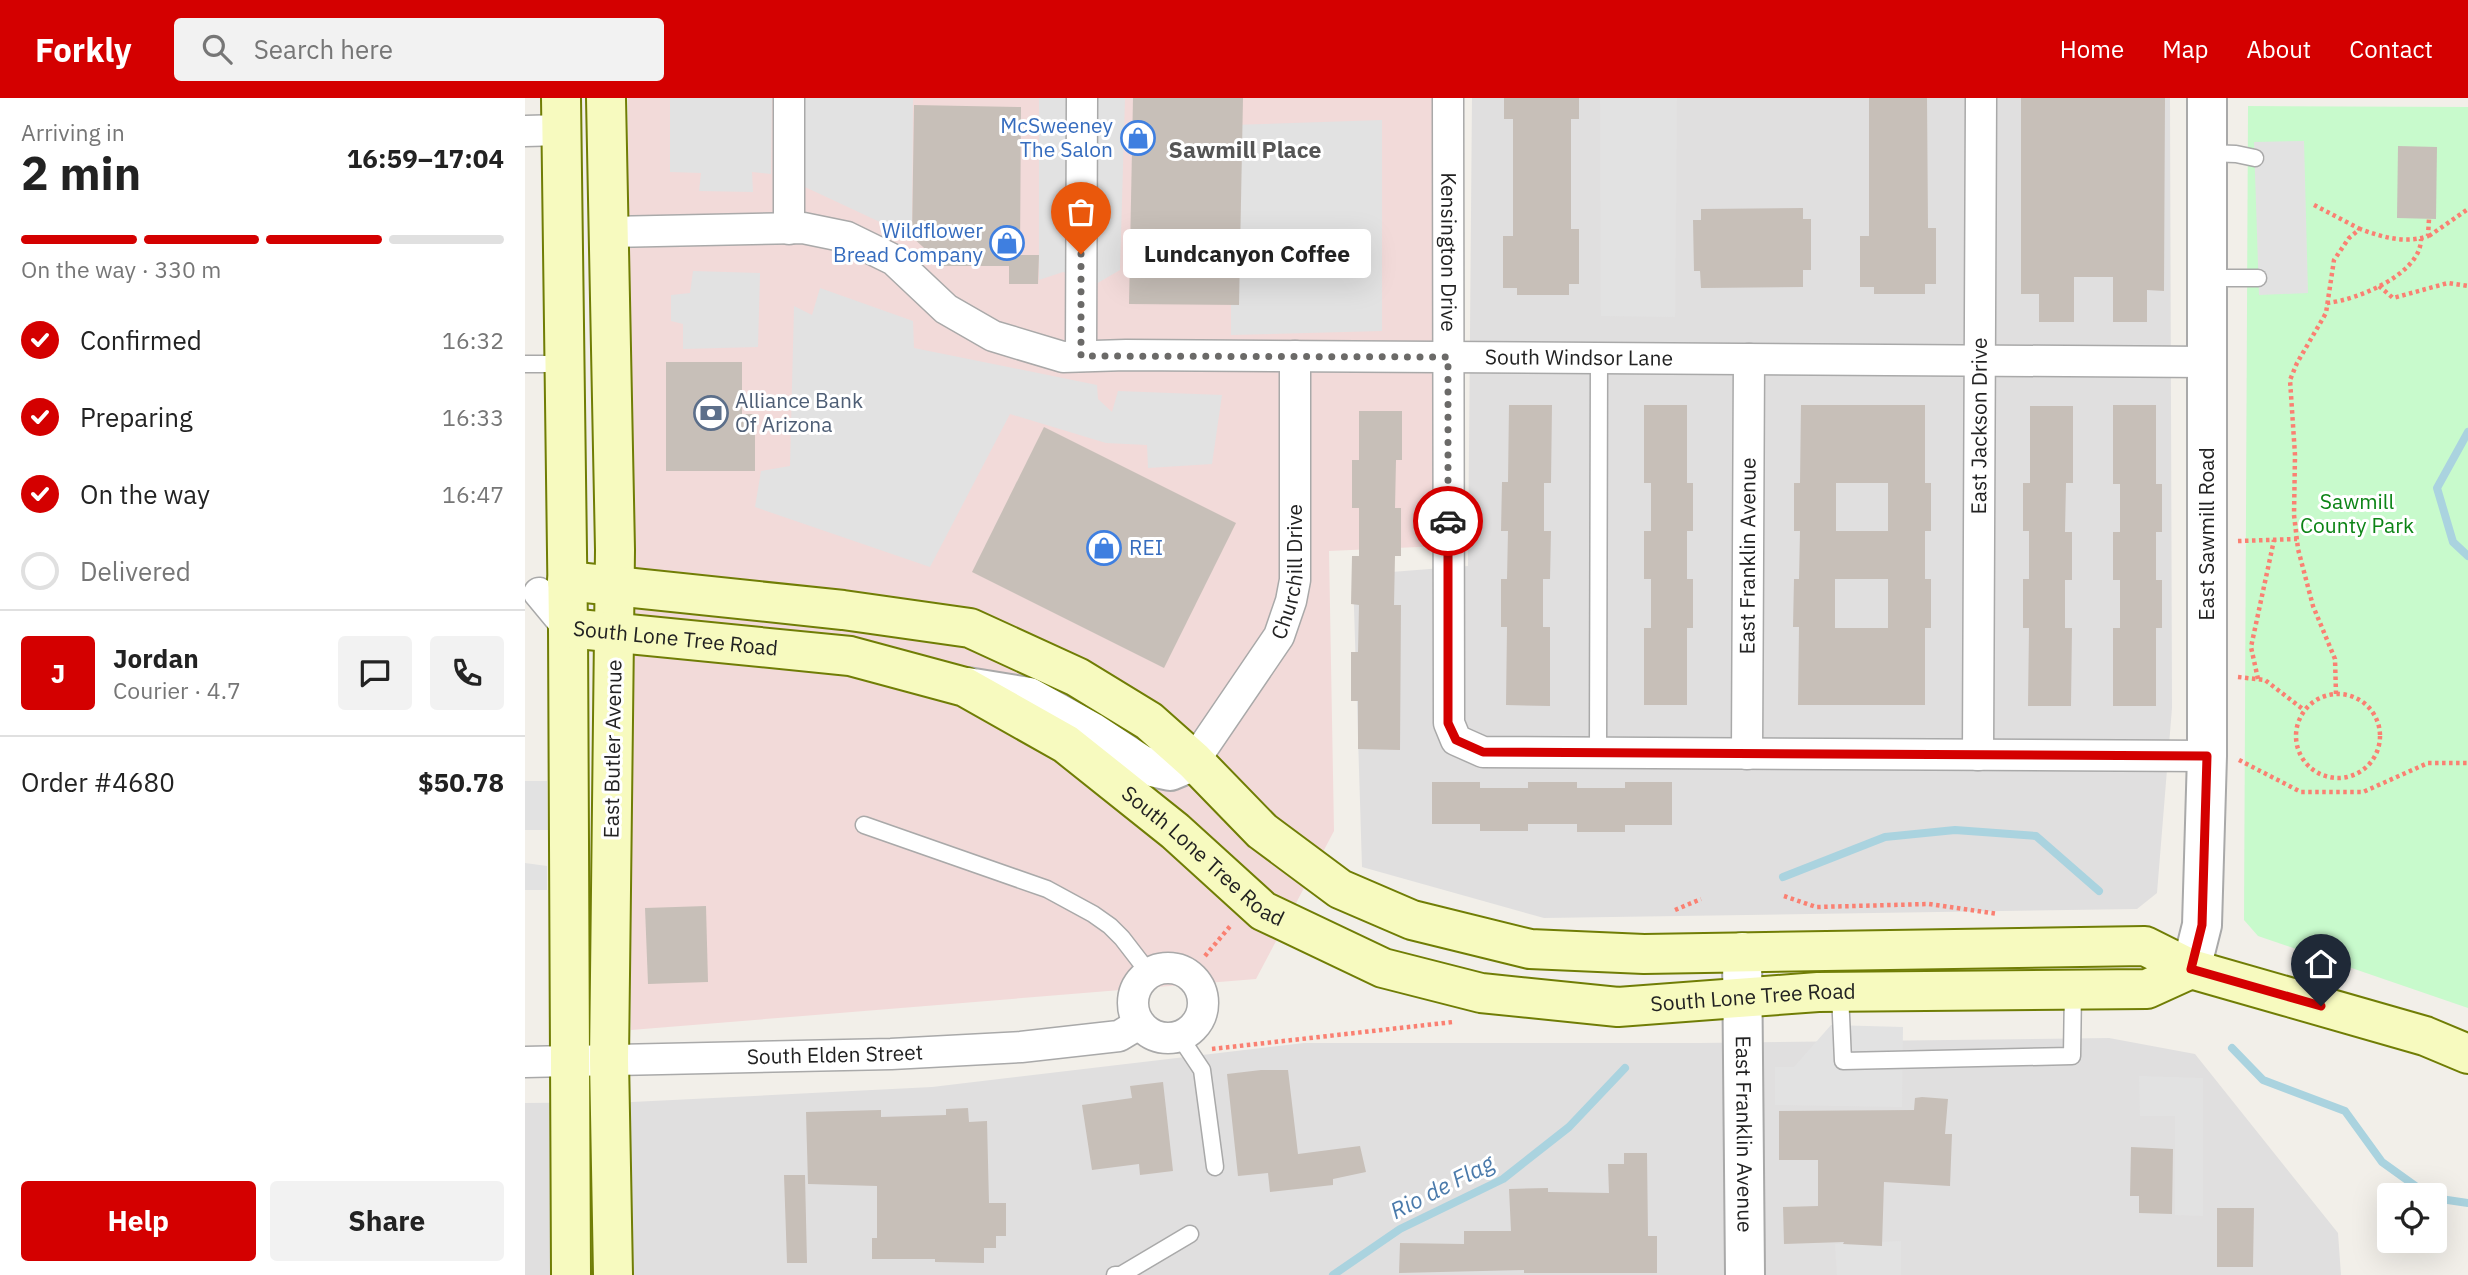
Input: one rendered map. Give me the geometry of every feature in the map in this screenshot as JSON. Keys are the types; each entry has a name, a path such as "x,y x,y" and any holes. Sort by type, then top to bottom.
{"main road":[{"name":"East Butler Avenue","path":"606,98 615,586 609,1060 613,1275"},
{"name":"East Butler Avenue","path":"549,120 564,364 544,589 568,628 571,1275"},
{"name":"South Lone Tree Road","path":"544,589 615,586 843,610 970,628 1077,677 1149,721 1262,831 1341,888 1412,920 1530,949 1644,954 2145,946 2191,969 2425,1036 2468,1054"},
{"name":"South Lone Tree Road","path":"568,628 850,656 965,687 1066,744 1175,831 1263,911 1383,968 1481,993 1618,1007 1818,992 2147,989 2191,969"}],"street":[{"path":"789,98 789,229"},
{"path":"1081,356 1082,98"},
{"name":"Kensington Drive","path":"1448,98 1448,723 1456,740 1483,752 1598,753"},
{"name":"East Jackson Drive","path":"1978,755 1981,98"},
{"name":"East Sawmill Road","path":"2191,969 2202,925 2221,757 2207,678 2207,98"},
{"name":"South Windsor Lane","path":"609,232 803,228 847,237 894,260 946,309 993,336 1063,357 2207,362"},
{"name":"Churchill Drive","path":"1193,761 1279,636 1291,601 1296,580 1296,356"},
{"name":"East Franklin Avenue","path":"1747,754 1749,359"},
{"path":"965,687 1028,696 1093,732 1142,765 1170,771 1193,761"},
{"path":"1598,753 2221,757"},
{"name":"East Franklin Avenue","path":"1742,952 1745,1275"},
{"path":"1171,968 1183,971 1200,987 1203,1011 1190,1031 1192,1044 1157,1037 1139,1024 1134,1014 1133,1002 1140,981 1149,973 1171,968"},
{"name":"South Elden Street","path":"525,1062 891,1054 1021,1047 1119,1036 1139,1024"}],"lane":[{"path":"2207,153 2255,158"},
{"path":"2207,278 2258,278"},
{"path":"1598,753 1599,358"},
{"path":"525,364 564,364"},
{"path":"864,825 1047,889 1110,926 1149,973"},
{"path":"1840,993 1843,1061 2071,1056 2073,989"},
{"path":"1192,1044 1202,1070 1215,1167"},
{"path":"1115,1275 1121,1275 1191,1234"}],"path":[{"path":"2314,205 2360,229 2387,238 2421,239 2468,209"},
{"path":"2428,236 2429,219"},
{"path":"2336,694 2335,659 2313,606 2297,539 2290,380 2326,313 2334,260 2349,238 2360,229"},
{"path":"2327,303 2354,297 2379,286 2416,258 2421,248 2421,239"},
{"path":"2379,286 2393,298 2448,283 2468,286"},
{"path":"2207,541 2297,539"},
{"path":"2258,679 2251,647 2274,540"},
{"path":"2207,678 2265,680 2304,710"},
{"path":"2330,693 2351,694 2368,704 2376,716 2381,733 2375,758 2364,770 2353,776 2335,778 2323,775 2305,762 2298,750 2296,734 2304,710 2313,701 2330,693"},
{"path":"2221,757 2301,792 2363,792 2428,762 2468,763"},
{"path":"1784,896 1816,907 1929,904 2008,915"},
{"path":"1675,910 1701,899"},
{"path":"1205,956 1236,919"},
{"path":"1192,1044 1453,1022 1440,1017"}],"shaded area":[{"path":"628,98 1437,98 1440,546 1329,551 1334,831 1256,979 631,1030"},
{"path":"670,98 772,98 771,174 752,172 753,192 699,191 701,173 670,172"},
{"path":"805,98 913,98 912,237 805,187"},
{"path":"1039,98 1125,98 1120,270 1096,284 1063,272 1039,280"},
{"path":"1472,98 2170,98 2172,708 2157,893 2137,909 1544,918 1362,867 1353,575 1468,566"},
{"path":"1600,98 1677,98 1675,317 1601,316"},
{"path":"1382,120 1382,331 1231,335 1231,125"},
{"path":"2304,141 2308,293 2259,295 2254,142"},
{"path":"693,271 760,273 758,347 683,349 683,324 671,321 671,295 690,293"},
{"path":"820,288 913,321 914,348 1097,385 1098,399 1112,412 1118,391 1222,395 1212,464 1148,468 1147,445 1106,443 1010,414 930,567 755,507 761,471 790,466 794,306 812,315"},
{"path":"525,781 547,781 548,830 525,830"},
{"path":"525,863 547,866 547,890 525,890"},
{"path":"1831,1025 1903,1027 1902,1107 1775,1105 1775,1067 1794,1067"},
{"path":"2109,1038 2195,1054 2338,1233 2341,1275 525,1275 525,1103 632,1102 932,1087 1304,1043 1700,1043"},
{"path":"2139,1076 2203,1078 2203,1216 2175,1215 2175,1116 2140,1116"},
{"path":"1901,1241 1901,1275 1837,1275 1835,1244"}],"green space":[{"name":"Sawmill County Park","path":"2248,106 2468,107 2468,1008 2258,936 2244,920"}],"building":[{"path":"1133,98 1243,98 1239,305 1129,304"},
{"path":"1504,98 1579,98 1579,119 1571,119 1571,229 1579,229 1579,284 1569,284 1569,295 1517,295 1517,288 1503,288 1503,236 1513,236 1513,119 1504,119"},
{"path":"1869,98 1927,98 1928,228 1936,228 1936,284 1925,284 1925,294 1874,294 1874,287 1860,287 1860,236 1869,236"},
{"path":"2021,98 2165,98 2164,291 2147,290 2147,322 2113,322 2113,277 2074,277 2074,322 2039,322 2039,294 2021,294"},
{"path":"914,105 1021,107 1020,255 1039,255 1038,284 1009,284 1009,266 944,266 912,237"},
{"path":"2398,146 2437,147 2436,219 2397,218"},
{"path":"1803,208 1803,219 1811,219 1811,270 1803,270 1803,287 1701,288 1700,271 1694,271 1693,220 1701,220 1701,209"},
{"path":"666,362 742,362 742,414 755,414 755,471 666,471"},
{"path":"1509,405 1552,405 1551,483 1544,483 1544,531 1551,531 1550,579 1543,579 1543,627 1550,627 1550,706 1506,705 1507,627 1501,627 1501,579 1507,579 1508,531 1501,531 1502,482 1508,482"},
{"path":"1644,405 1687,405 1687,483 1693,483 1693,531 1687,531 1687,579 1693,579 1693,628 1687,628 1687,705 1644,705 1644,628 1651,628 1651,579 1644,579 1644,531 1651,531 1651,483 1644,483"},
{"path":"1801,405 1925,405 1925,483 1931,483 1931,531 1925,531 1925,579 1931,579 1931,628 1925,628 1925,705 1798,705 1799,627 1793,627 1794,579 1799,579 1800,531 1794,531 1794,483 1800,483","holes":["1836,483 1888,483 1888,531 1836,531","1835,579 1888,579 1888,628 1835,628"]},
{"path":"2113,405 2156,405 2156,484 2162,484 2162,532 2156,532 2156,580 2162,580 2162,628 2156,628 2156,706 2113,706 2113,628 2120,628 2120,580 2113,580 2113,532 2120,532 2120,484 2113,484"},
{"path":"2030,406 2073,406 2073,483 2066,483 2065,532 2072,532 2072,580 2065,580 2065,628 2072,628 2071,706 2028,706 2029,628 2023,628 2023,579 2029,579 2029,531 2023,531 2023,483 2030,483"},
{"path":"1359,411 1402,411 1402,460 1396,460 1395,508 1401,508 1401,556 1395,556 1394,605 1401,605 1400,750 1358,749 1358,701 1351,701 1351,652 1358,652 1359,605 1351,604 1352,556 1359,556 1359,508 1352,508 1352,460 1359,460"},
{"name":"REI","path":"1044,427 1236,523 1164,668 972,572"},
{"path":"1432,782 1480,782 1480,788 1528,788 1528,782 1577,782 1577,788 1625,788 1625,782 1672,782 1672,825 1625,825 1625,832 1577,832 1577,824 1528,824 1528,831 1480,831 1480,824 1432,824"},
{"path":"706,906 708,982 648,984 645,908"},
{"path":"1288,1070 1298,1154 1360,1146 1366,1172 1333,1179 1333,1185 1270,1192 1268,1173 1238,1176 1227,1074"},
{"path":"1163,1082 1173,1171 1140,1175 1139,1164 1092,1170 1082,1105 1132,1098 1130,1086"},
{"path":"1915,1098 1948,1099 1945,1134 1952,1134 1950,1186 1884,1182 1882,1246 1843,1244 1844,1242 1784,1244 1783,1207 1818,1206 1818,1160 1779,1160 1779,1111 1914,1110"},
{"path":"968,1108 969,1122 987,1121 989,1203 1006,1203 1006,1236 996,1236 996,1248 984,1248 984,1263 935,1262 935,1259 872,1259 872,1238 877,1238 877,1186 808,1184 806,1112 881,1110 881,1117 946,1115 946,1109"},
{"path":"2131,1147 2173,1149 2172,1214 2139,1213 2139,1196 2130,1196"},
{"path":"1624,1153 1647,1153 1648,1236 1657,1236 1657,1273 1524,1273 1524,1270 1399,1273 1400,1243 1464,1244 1464,1231 1511,1231 1509,1189 1548,1188 1548,1192 1609,1193 1608,1164 1624,1164"},
{"path":"784,1175 805,1175 807,1263 787,1263"},
{"path":"2217,1208 2254,1208 2253,1267 2217,1267"}],"waterway":[{"name":"Rio de Flag","path":"2468,432 2437,488 2453,542 2468,556"},
{"name":"Rio de Flag","path":"1783,877 1885,837 1955,830 2036,836 2099,891"},
{"name":"Rio de Flag","path":"2232,1048 2263,1080 2345,1111 2382,1162 2411,1183"},
{"name":"Rio de Flag","path":"1333,1275 1400,1229 1503,1179 1569,1127 1625,1068"},
{"name":"Rio de Flag","path":"2447,1200 2468,1203"}],"way so far":[{"path":"1081,254 1081,356 1448,357 1448,521"}],"place":[{"name":"McSweeney The Salon","path":"1138,138"},
{"name":"Wildflower Bread Company","path":"1007,243"},
{"name":"Lundcanyon Coffee","path":"1081,254"},
{"name":"Alliance Bank Of Arizona","path":"711,413"},
{"name":"REI","path":"1104,548"}],"district":[{"name":"Sawmill Place","path":"1245,150"}],"route":[{"path":"1448,521 1448,723 1456,740 1483,752 2207,756 2202,925 2191,969 2321,1006"}]}
